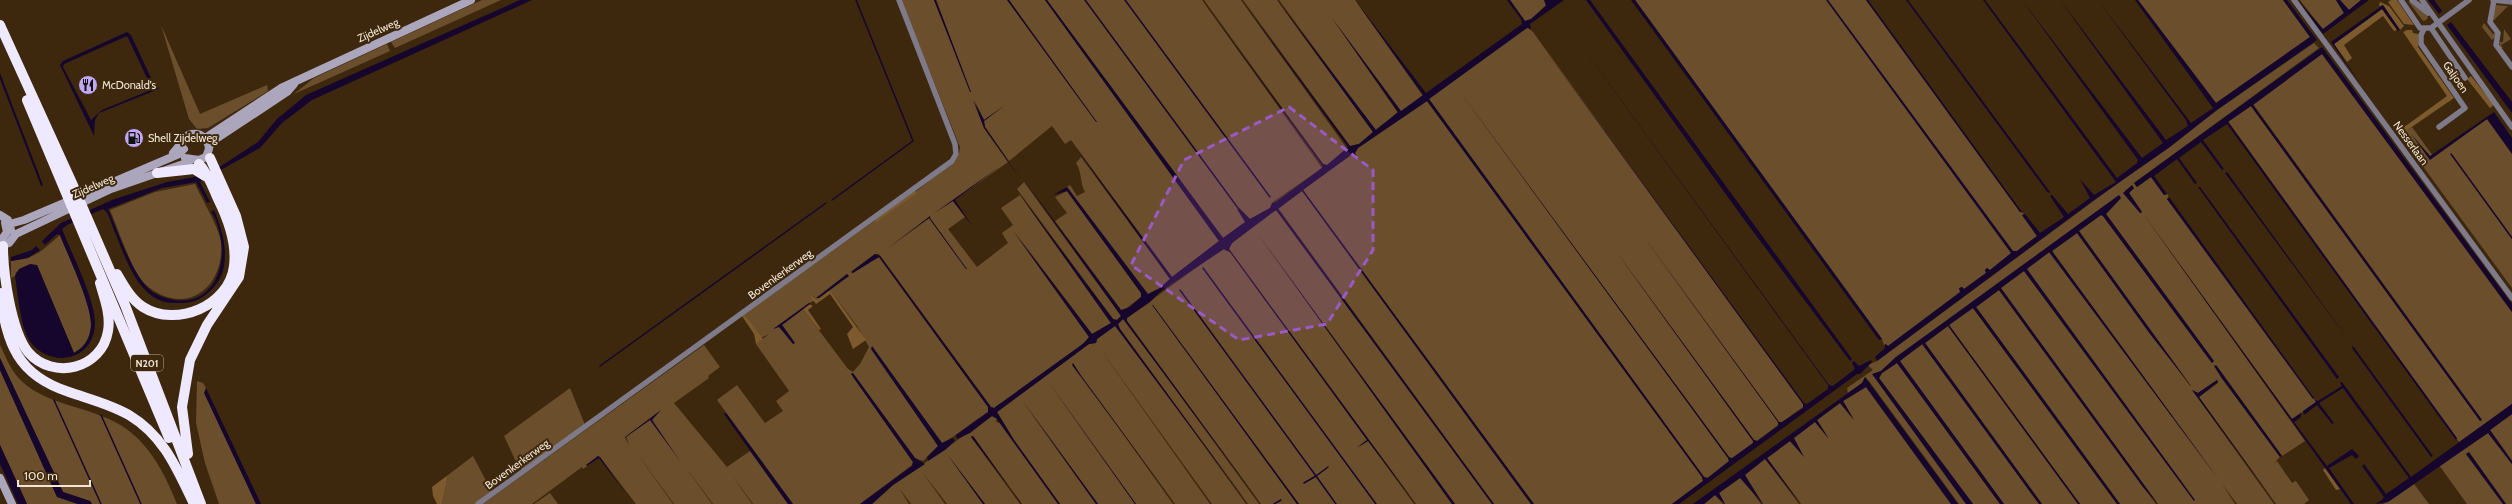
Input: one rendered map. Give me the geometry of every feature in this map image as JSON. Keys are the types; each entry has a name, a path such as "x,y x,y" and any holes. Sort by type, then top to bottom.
{"highway":[{"name":"N201","path":"0,25 86,225 125,306 202,504"},
{"name":"N201","path":"0,42 69,185"},
{"name":"N201","path":"207,156 211,184"},
{"name":"N201","path":"202,504 185,445 182,407 190,360 198,340 231,292 243,266 244,247 241,228 207,156"},
{"name":"N201","path":"86,225 131,297 144,307 165,314 183,314 198,310 211,303 227,284 234,267 235,247 221,206 211,184 202,172 194,169 155,169"},
{"name":"N201","path":"2,244 7,280 17,330 28,351 40,362 51,367 76,367 96,355 105,343 108,330 107,310 86,225"},
{"name":"N201","path":"92,252 195,504"},
{"name":"N201","path":"0,293 8,341 25,367 54,387 115,408 129,415 146,428 160,441 172,458 195,504"}],"main road":[{"name":"Zijdelweg","path":"204,137 281,88 294,83 332,63 471,0"},
{"name":"Zijdelweg","path":"207,156 213,141 232,130 287,92 294,83"},
{"path":"193,133 204,137 207,156 184,154 186,138 193,133"},
{"name":"Zijdelweg","path":"8,226 155,169 179,154 184,154"},
{"name":"Zijdelweg","path":"8,226 40,223 184,154"},
{"path":"0,215 8,226"},
{"path":"2,244 8,226"},
{"path":"2,244 8,226"},
{"path":"0,478 12,504"}],"street":[{"name":"Bovenkerkerweg","path":"478,504 952,161 956,154 955,144 899,0"},
{"name":"Nesserlaan","path":"2294,0 2512,298"},
{"name":"Galjoen","path":"2401,0 2420,28 2427,28"},
{"name":"Galjoen","path":"2412,0 2437,22"},
{"name":"Galjoen","path":"2422,0 2498,105 2512,127"},
{"path":"2427,28 2469,0"},
{"path":"2512,2 2493,0 2490,22 2498,33 2496,44 2512,67"},
{"name":"Galjoen","path":"2427,28 2465,78"},
{"name":"Galjoen","path":"2427,28 2421,35 2421,44 2465,108 2439,127"},
{"name":"Galjoen","path":"2498,105 2512,120"}],"highlighted area":[{"path":"1289,107 1373,170 1373,250 1327,324 1239,340 1131,265 1184,160"}],"shaded area":[{"path":"482,0 501,0 395,48 391,42"},
{"path":"520,0 532,0 312,100 282,123 260,148 219,171 218,168 258,142 277,119 306,95"},
{"path":"901,0 934,0 971,92 936,0 1007,0 1096,122 1009,0 1045,0 1219,241 1172,277 1071,140 1065,144 1052,126 1009,161 985,127 984,121 1005,105 984,120 975,101 984,128 1008,162 953,201 965,217 948,229 977,267 1008,243 1002,233 1013,225 1001,208 1020,195 1111,323 1092,334 1014,231 1089,337 1084,343 1061,361 994,408 991,407 879,254 875,254 852,271 879,257 988,407 988,412 942,443 872,347 938,446 923,461 915,458 852,373 851,374 913,462 912,465 860,504 793,504 717,400 737,385 765,423 783,411 776,401 789,391 756,344 769,334 761,338 744,314 919,189 955,161 959,154 960,147","holes":["931,217 930,218 966,269 929,218","830,290 857,326 869,347 860,364 853,372 848,369 803,309 782,325 795,343 779,327 809,303 814,301 812,295 817,300"]},
{"path":"934,0 936,0 971,92 970,92"},
{"path":"1007,0 1009,0 1097,122 1096,122"},
{"path":"1045,0 1047,0 1223,238 1245,222 1237,209 1239,208 1250,219 1270,208 1272,203 1276,202 1322,168 1322,165 1202,0 1323,164 1327,165 1348,147 1241,0 1350,146 1359,144 1373,132 1277,0 1376,130 1398,112 1332,18 1401,111 1423,95 1355,0 1426,93 1522,24 1521,19 1507,0 1510,0 1525,21 1531,19 1546,6 1544,0 1564,0 1530,24 1531,29 1527,28 1429,99 1704,477 1708,478 1729,461 1728,458 1455,85 1729,457 1732,458 1753,443 1753,441 1615,250 1754,440 1757,441 1778,426 1778,422 1640,232 1779,422 1782,422 1803,408 1803,404 1532,32 1804,403 1807,404 1828,389 1828,385 1556,11 1829,385 1833,386 1855,369 1852,363 1854,361 1859,366 1871,360 1872,362 1860,374 1857,374 1679,504 1672,504 1703,481 1702,477 1427,101 1358,148 1355,153 1357,157 1351,155 1303,190 1534,504 1531,504 1302,191 1278,209 1494,504 1492,504 1276,210 1232,243 1229,249 1416,504 1368,441 1357,448 1367,440 1230,252 1224,249 1161,291 1150,302 1127,318 1127,321 1261,504 1123,319 1118,324 1120,329 1248,504 1115,326 1097,339 1096,343 1089,344 997,412 1014,440 1060,504 1058,504 996,418 992,416 970,433 957,439 956,435 988,412 988,407 879,257 853,273 851,272 875,254 880,256 991,407 994,408 1084,343 1089,337 1013,231 1092,334 1111,323 1020,195 1113,319 1117,320 1121,316 1026,183 1121,310 1130,307 1141,297 1141,293 1067,191 1053,195 1067,187 1148,294 1160,288 1170,279 1073,144 1172,277 1219,241"},
{"path":"1047,0 1202,0 1322,168 1273,202 1270,208 1250,219 1239,208 1246,222 1223,238"},
{"path":"1204,0 1241,0 1348,150 1327,165 1323,164"},
{"path":"1243,0 1277,0 1373,132 1359,144 1350,146"},
{"path":"1279,0 1355,0 1423,96 1401,112 1332,18 1398,113 1375,130"},
{"path":"1510,0 1544,0 1547,4 1531,19 1525,21"},
{"path":"1586,0 1590,0 1852,359 1850,361 1743,218"},
{"path":"1631,0 1635,0 1882,339 1879,340"},
{"path":"1635,0 1866,0 2020,212 2025,214 2022,215 2037,236 1990,271 1987,268 1985,270 1986,273 1964,289 1962,287 1959,289 1961,292 1888,346 1886,344 1884,345 1882,339"},
{"path":"1826,0 1828,0 2013,251 2017,251 2037,236 2022,215 2025,214 2040,233 2064,217 2050,196 2052,195 2068,214 2090,198 2080,179 2094,195 2116,182 1983,0 1985,0 2117,178 2137,163 2138,160 2022,0 2142,158 2163,143 2060,0 2166,140 2188,126 2186,120 2098,0 2191,123 2213,108 2135,0 2138,0 2216,103 2310,37 2283,0 2287,0 2317,40 2217,110 2170,147 2094,200 1877,361 1875,357 1885,348 1885,344 1888,346 1960,292 1959,288 1962,287 1964,289 1986,273 1985,270 1987,268 1990,270 2011,253"},
{"path":"1866,0 1868,0 2022,212 2020,212"},
{"path":"1906,0 1908,0 2050,192 2048,193"},
{"path":"2138,0 2283,0 2310,37 2216,103"},
{"path":"2298,0 2323,29 2344,13 2336,0 2340,0 2349,10 2361,0 2369,0 2323,34"},
{"path":"2300,0 2336,0 2344,13 2323,30"},
{"path":"2340,0 2361,0 2349,10"},
{"path":"2391,0 2397,0 2414,25 2404,24 2388,2"},
{"path":"2428,0 2434,0 2442,11 2439,14"},
{"path":"2408,1 2416,5 2428,17 2426,20 2423,21"},
{"path":"2380,2 2389,6 2404,26 2400,30 2383,5 2379,6"},
{"path":"2383,5 2400,30 2398,31 2382,9 2334,44 2363,88 2331,42"},
{"path":"2496,5 2508,6 2492,21"},
{"path":"2382,9 2397,30 2394,31 2383,16 2344,45 2352,58 2347,62 2334,44"},
{"path":"2451,22 2512,102 2512,113 2447,25"},
{"path":"2484,23 2493,34 2495,33 2495,37 2492,40 2482,27"},
{"path":"161,25 200,114 267,85 268,91 208,128 197,129 189,119"},
{"path":"1527,27 1533,32 1803,404 1803,407 1782,422 1779,422 1641,232 1778,422 1778,425 1757,441 1754,440 1615,250 1753,441 1753,443 1732,459 1729,457 1455,85 1728,458 1729,461 1707,478 1704,477 1429,99"},
{"path":"2504,29 2511,39 2501,45 2503,48 2501,49 2499,42 2503,42"},
{"path":"2412,30 2413,33 2418,34 2418,47 2454,98 2403,133 2400,130 2447,96 2403,32"},
{"path":"127,32 131,35 151,78 148,80 127,36 64,64 63,67 91,120 102,110 158,87 159,89 99,113 95,120 94,136 60,65 63,61"},
{"path":"2314,43 2319,48 2134,183 2137,187 2151,177 2164,195 2167,194 2169,197 2167,199 2316,402 2292,419 2144,215 2305,441 2282,456 2216,365 2221,377 2280,457 2274,463 2277,461 2292,483 2296,481 2309,500 2304,504 2276,504 2199,397 2218,383 2217,380 2198,393 2192,390 2274,504 2237,504 2222,484 2235,504 2158,504 2000,288 2024,271 2194,501 2026,269 2050,252 2220,482 2052,251 2077,233 2191,386 2078,231 2101,215 2103,216 2212,363 2213,360 2106,214 2121,198 1896,357 1881,371 1873,374 1966,504 1959,504 1869,381 1865,377 1862,383 1848,393 1847,388 1873,370 1868,365 1877,361 2217,110","holes":["2134,188 2129,193 2142,212 2140,213 2125,190"]},
{"path":"387,44 390,51 294,94 314,78"},
{"path":"2322,47 2512,304 2512,312 2322,54 2253,105 2482,420 2480,421 2251,106 2228,122 2457,438 2456,440 2227,124 2203,140 2224,169 2222,170 2201,142 2179,158 2197,183 2195,184 2177,159 2154,176 2167,194 2164,195 2151,177 2137,187 2134,183"},
{"path":"2322,54 2512,312 2512,404 2459,442 2228,121 2251,106 2480,421 2482,420 2253,104"},
{"path":"0,73 43,185 41,186 0,79"},
{"path":"2471,76 2494,105 2490,108 2467,79"},
{"path":"973,100 984,120 1005,105 984,121 985,127 1021,180 984,128"},
{"path":"1427,101 1702,477 1703,481 1672,504 1534,504 1306,194 1303,189 1351,155 1356,157 1355,153 1358,148"},
{"path":"2494,112 2512,138 2512,154 2487,119 2430,160 2411,134 2430,156"},
{"path":"2487,119 2512,153 2512,288 2400,135 2412,127 2433,156"},
{"path":"1081,157 1170,279 1160,288 1148,294 1142,289 1067,187 1070,185 1077,196 1085,192 1076,163"},
{"path":"999,167 955,200 973,227 953,201 933,214"},
{"path":"2227,172 2350,342 2225,173"},
{"path":"200,176 202,180 200,182 210,202 207,203 196,182 162,188 108,209 130,261 148,288 158,295 184,301 196,298 206,292 213,284 218,273 222,248 218,226 211,212 214,210 223,238 225,258 221,275 211,290 197,300 187,303 162,301 151,296 142,287 128,264 110,218 103,209 67,225 62,229 92,303 95,324 93,336 88,345 80,352 61,358 41,352 32,344 28,338 22,321 15,276 19,269 30,264 37,265 74,353 86,342 91,326 88,306 84,294 60,235 57,234 45,245 42,241 61,223 112,200 167,182"},
{"path":"1024,182 1119,313 1121,316 1117,320 1113,319 1017,189"},
{"path":"195,184 220,237 220,259 216,274 209,285 199,294 187,298 173,299 159,294 140,279 130,260 110,210 155,192"},
{"path":"2132,185 2134,188 2129,193 2142,212 2140,213 2123,193"},
{"path":"2198,187 2200,187 2339,377 2337,379"},
{"path":"915,191 917,193 876,222 875,220"},
{"path":"1067,191 1141,293 1141,297 1124,310 1121,310 1055,221 1067,213 1055,197"},
{"path":"1302,191 1531,504 1494,504 1278,208"},
{"path":"2119,195 2121,198 2106,214 2214,361 2212,363 2103,216 2101,215 2079,231 2191,386 2150,334 2077,233 2052,251 2220,481 2049,252 2027,269 2195,500 2194,501 2024,271 2001,288 2158,504 2143,487 1999,290 1976,307 2120,504 2117,504 1973,308 1949,325 2080,504 2078,504 1948,326 1925,343 2042,504 2039,504 1922,344 1900,361 2004,504 2000,504 1897,363 1882,373 1879,378 1973,504 1966,504 1872,374 1881,371 1896,357"},
{"path":"2169,197 2314,398 2313,399 2167,199"},
{"path":"1272,211 1278,211 1492,504 1455,504 1256,232 1452,504 1416,504 1229,249 1232,243"},
{"path":"2144,215 2292,419 2301,413 2301,417 2294,422 2327,466 2352,449 2359,456 2356,459 2352,455 2329,468 2354,504 2351,504"},
{"path":"930,216 967,269 929,218 887,249"},
{"path":"1256,231 1455,504 1452,504"},
{"path":"60,235 84,294 91,317 91,326 88,338 84,345 74,353 37,265 16,272 15,276 11,278 11,261 33,256"},
{"path":"36,246 40,250 28,258 11,261 11,257 32,250"},
{"path":"1222,249 1230,252 1367,440 1357,447 1368,441 1414,504 1299,504 1153,305 1297,504 1261,504 1127,321 1127,318"},
{"path":"847,274 849,276 819,298 816,298"},
{"path":"830,290 866,340 853,349 847,334 853,327 830,294 816,304 811,297 811,295 817,300"},
{"path":"1999,290 2156,504 2120,504 1976,307"},
{"path":"809,303 810,304 782,325 795,343 793,344 779,327 773,329"},
{"path":"809,304 813,306 808,310 821,329 819,330 803,309"},
{"path":"1153,305 1299,504 1297,504"},
{"path":"1973,308 2117,504 2080,504 1949,325"},
{"path":"744,314 763,339 756,344 754,334 742,316"},
{"path":"1123,319 1259,504 1248,504 1120,329 1118,324"},
{"path":"1115,326 1119,329 1246,504 1212,504 1098,346 1210,504 1175,504 1073,364 1173,504 1136,504 1048,382 1135,504 1098,504 1022,401 1096,504 1060,504 1014,440 997,412 1089,344 1096,343 1097,339"},
{"path":"1948,326 2078,504 2042,504 1925,343"},
{"path":"1923,344 2039,504 2004,504 1899,361"},
{"path":"0,345 16,375 26,385 38,393 109,419 132,433 156,460 177,504 92,504 90,501 63,492 0,358"},
{"path":"704,345 720,367 708,376 709,378 674,403 727,467 750,451 788,504 753,504 731,474 752,504 713,504 684,465 712,504 674,504 634,449 673,504 636,504 600,457 583,469 582,467 532,504 483,504"},
{"path":"872,346 942,443 953,438 955,441 945,450 928,461 927,457 938,446 871,349"},
{"path":"2353,346 2433,456 2431,457 2352,348"},
{"path":"0,358 63,492 90,501 92,504 78,504 57,497 0,370"},
{"path":"1073,363 1082,377 1175,504 1072,365"},
{"path":"1897,363 2000,504 1973,504 1879,378 1882,373"},
{"path":"2216,365 2282,456 2280,457 2221,377 2214,366"},
{"path":"0,370 57,497 78,504 27,504 0,445"},
{"path":"853,373 915,458 925,464 893,485 872,504 860,504 912,466 913,462 851,374"},
{"path":"1865,377 1958,504 1951,504 1866,387 1843,401 1854,420 1840,403 1817,420 1829,439 1815,422 1794,438 1804,457 1790,441 1767,458 1801,504 1765,459 1745,475 1763,504 1740,478 1719,493 1725,504 1715,495 1704,504 1693,504 1862,383"},
{"path":"2217,380 2218,382 2199,397 2276,504 2192,390 2198,393"},
{"path":"197,381 203,383 206,388 205,393 256,504 219,504 205,463 196,423"},
{"path":"1048,381 1136,504 1135,504"},
{"path":"2342,382 2411,477 2512,404 2512,414 2490,430 2512,461 2512,464 2488,433 2388,502 2375,504 2384,497 2362,466 2364,464 2386,494 2409,478 2343,388 2319,403 2334,423 2332,424 2317,405 2304,415 2303,411 2316,402 2315,400 2318,401 2342,386 2340,383"},
{"path":"1866,387 1951,504 1801,504 1767,458 1790,441 1804,457 1793,438 1815,422 1829,439 1817,420 1840,403 1854,420 1843,401"},
{"path":"206,388 261,504 256,504 204,393"},
{"path":"570,388 585,425 522,470 518,466 504,436"},
{"path":"1023,401 1098,504 1096,504"},
{"path":"661,410 652,420 680,461 650,420 626,437 629,445 625,437"},
{"path":"726,413 793,504 788,504 724,414"},
{"path":"2512,414 2512,461 2490,430"},
{"path":"992,416 997,419 996,421 998,423 1000,422 1058,504 1022,504 973,436 971,437 1020,504 985,504 947,454 983,504 947,504 923,473 945,504 911,504 899,488 909,504 872,504 893,485"},
{"path":"2488,433 2512,464 2512,504 2506,504 2469,453 2466,454 2503,504 2467,504 2439,465"},
{"path":"973,436 1010,488 971,437"},
{"path":"0,445 27,504 18,504 0,464"},
{"path":"2469,452 2506,504 2503,504 2466,454"},
{"path":"947,454 985,504 983,504"},
{"path":"473,456 492,492 475,504 442,504 448,475"},
{"path":"598,456 626,494 599,458 587,466 586,465"},
{"path":"1765,459 1799,504 1763,504 1747,481 1745,474"},
{"path":"2325,468 2340,489 2336,490 2323,470"},
{"path":"448,475 442,504 437,504 433,496 432,487"},
{"path":"1740,478 1743,479 1761,504 1725,504 1719,493"},
{"path":"2414,484 2429,504 2384,503 2388,502"},
{"path":"550,493 558,504 534,504"},
{"path":"1715,495 1723,504 1704,504"}],"waterway":[{"path":"832,200 913,141 856,0"},
{"path":"1085,0 1238,208"},
{"path":"1125,0 1270,197"},
{"path":"2451,154 2512,238"},
{"path":"600,366 826,203"},
{"path":"1203,268 1376,504"},
{"path":"1180,290 1316,476 1328,467"},
{"path":"54,400 101,504"},
{"path":"101,415 141,504"},
{"path":"1304,483 1316,476 1336,504"},
{"path":"1274,504 1281,500"}],"place":[{"name":"McDonald's","path":"88,85"},
{"name":"Shell Zijdelweg","path":"134,138"}]}
